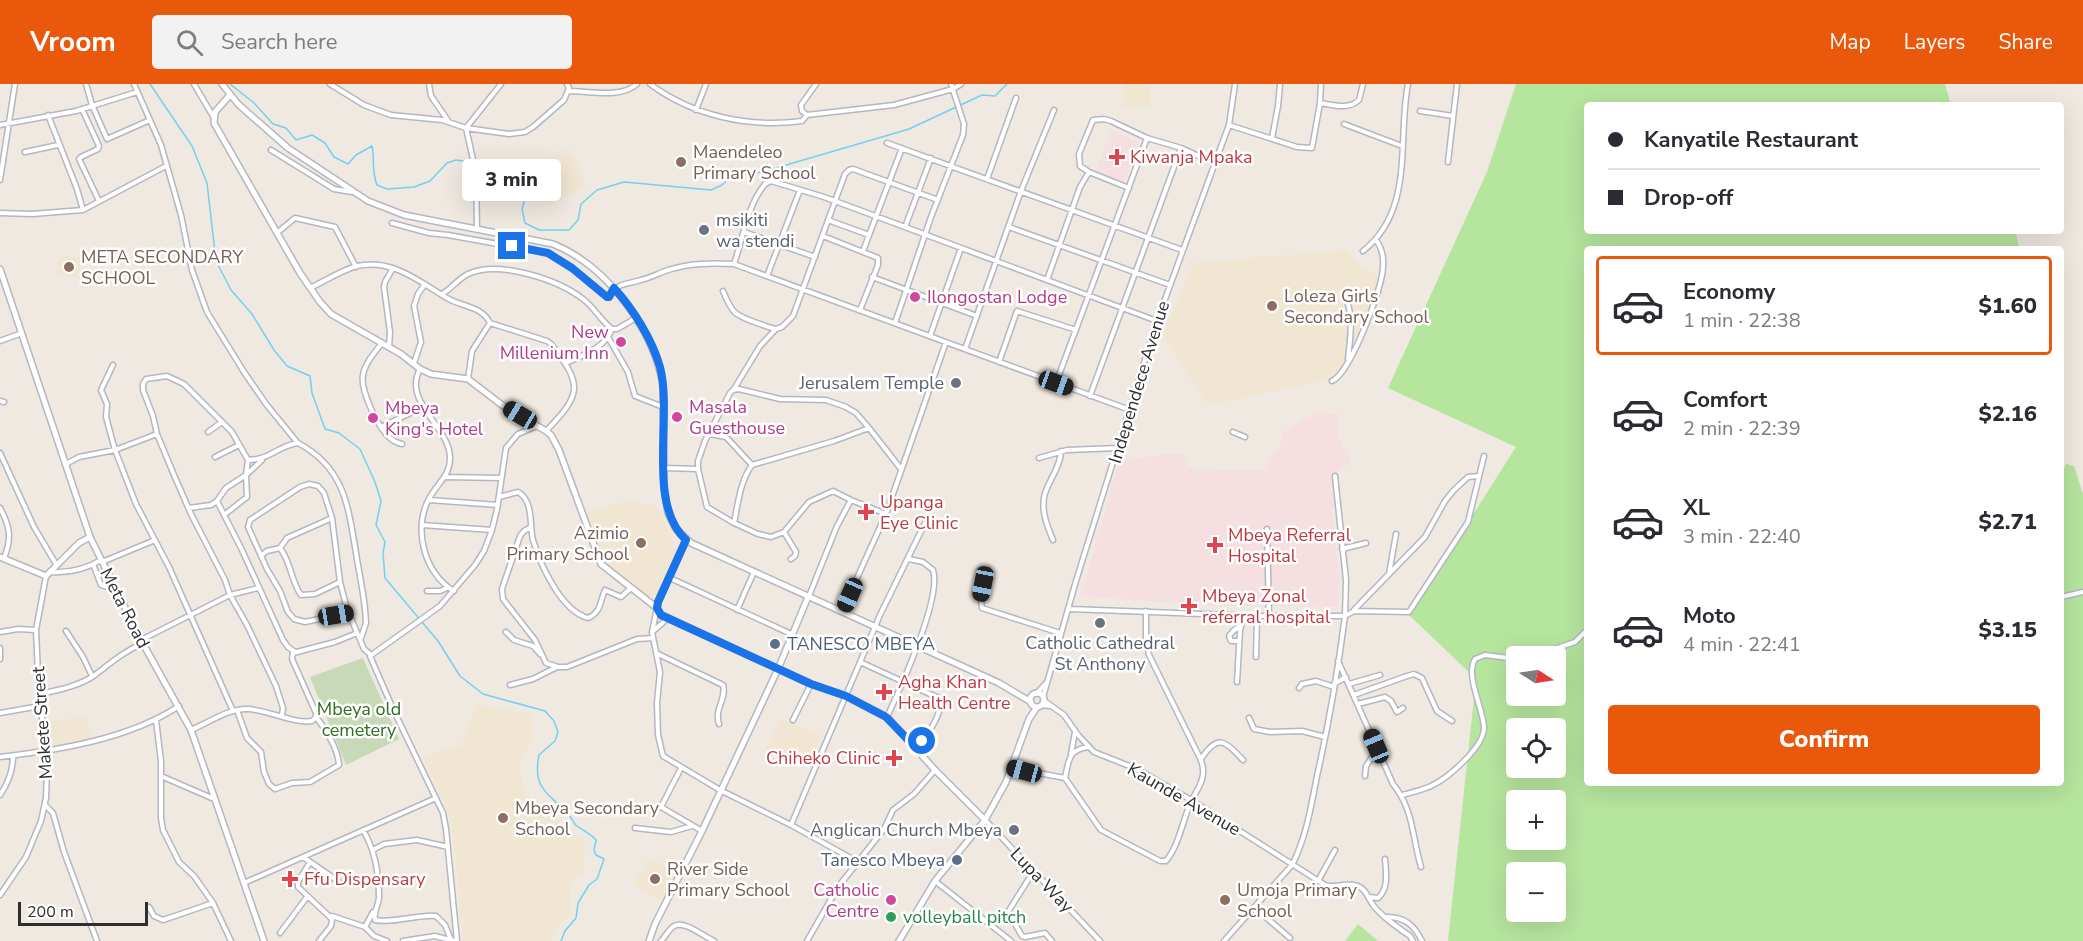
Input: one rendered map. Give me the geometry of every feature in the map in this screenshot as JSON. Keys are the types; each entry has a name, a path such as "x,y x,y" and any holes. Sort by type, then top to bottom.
{"street":[{"path":"0,180 15,84"},
{"path":"86,84 92,105 108,140 150,120"},
{"path":"134,84 161,145 179,207 192,270 207,312 266,404 298,443 320,458 341,489 349,508 365,609 366,623 361,638"},
{"path":"194,84 214,118 214,123 310,288 331,314 389,347 420,369 431,374 468,379 502,405 551,435 559,450 597,558 606,570 657,608 667,619 811,684 846,696 886,717 985,820"},
{"path":"222,84 230,95 288,148 368,201 404,214 553,244 568,250 614,288 636,318 660,367 663,384 664,468 668,513 676,529 686,540 1038,703"},
{"path":"330,84 364,105 381,112 400,117 442,120 466,128 509,134 525,132 549,114 564,100 569,88 567,84"},
{"path":"429,84 431,96 450,123"},
{"path":"466,128 501,84"},
{"path":"568,91 620,92 631,89 637,84"},
{"path":"650,84 673,100 696,110 726,118 760,122 802,121 807,115"},
{"path":"696,110 706,84"},
{"path":"816,84 801,105 801,111 807,115 894,105 962,84"},
{"name":"Independece Avenue","path":"1038,703 1070,609 1076,581 1157,321 1228,124 1235,84"},
{"path":"1272,138 1280,84"},
{"path":"1228,124 1303,149 1312,148 1321,84"},
{"path":"1320,103 1351,105 1359,100 1363,84"},
{"path":"1363,251 1376,240 1398,195 1408,84"},
{"path":"1448,162 1457,84"},
{"path":"895,323 925,234 963,135 964,124 952,86"},
{"path":"0,125 82,109 136,92"},
{"path":"214,118 218,108 230,95"},
{"path":"987,179 1016,98"},
{"path":"82,109 99,146 79,159 99,201"},
{"path":"965,349 1021,191 1054,110"},
{"path":"1420,111 1453,116"},
{"path":"48,115 77,189 82,210"},
{"path":"1129,188 1080,166 1079,154 1093,120 1097,118 1111,121 1147,138 1181,148 1214,163"},
{"path":"1344,124 1402,146"},
{"path":"466,128 476,173 477,228"},
{"path":"1056,383 1147,138"},
{"path":"887,143 1182,250"},
{"path":"25,152 58,145"},
{"path":"863,251 902,148"},
{"path":"1090,396 1181,148"},
{"path":"271,150 334,189 353,192"},
{"path":"905,227 931,158"},
{"path":"0,213 32,214 82,210 166,166"},
{"path":"886,514 833,491 817,497 804,507 784,532 771,537 734,523 707,507 698,470 701,452 727,398 760,346 776,329 782,327 793,316 845,174 853,170 938,200"},
{"path":"1047,280 1085,176 1089,172"},
{"path":"734,264 759,193 765,184 771,182 876,216 1157,321"},
{"path":"767,276 800,190"},
{"path":"278,232 295,218 335,227 356,267"},
{"path":"828,220 869,235"},
{"path":"392,223 429,233 548,253 572,268 607,297 614,288 686,265 734,264 1130,410"},
{"path":"1009,227 1170,285"},
{"path":"744,232 815,256"},
{"path":"823,236 879,259 860,310"},
{"path":"1332,381 1339,377 1347,364 1365,325 1383,274 1383,260 1376,240"},
{"path":"930,336 961,248"},
{"path":"310,288 356,267 378,265 393,268 456,302 479,310 488,317 490,323"},
{"name":"Meta Road","path":"0,268 90,537 142,641 191,730 264,941"},
{"path":"389,347 390,332 384,287 393,268"},
{"path":"442,294 470,273 496,270 521,272 546,280 581,297 612,329"},
{"path":"872,277 977,316"},
{"path":"414,363 421,342 414,306 425,284"},
{"path":"723,291 736,315 776,329"},
{"path":"1346,298 1351,311 1352,324 1347,364"},
{"path":"999,362 1017,310 1076,330"},
{"path":"612,329 617,329 636,318"},
{"path":"490,323 547,341 566,363 573,376 574,396 546,431"},
{"path":"468,379 472,351 490,323"},
{"path":"566,363 596,349 608,337 612,329"},
{"path":"0,341 22,332"},
{"path":"608,337 628,372 635,396 663,407"},
{"path":"842,611 886,514 946,342"},
{"path":"382,343 371,356 362,376 363,389 381,427 389,437 402,444"},
{"path":"113,365 101,390 108,404 106,417 115,450 136,504 247,738 261,752 266,778 275,789 292,783 310,782 339,765 329,736 316,717 292,659 295,652"},
{"path":"420,369 416,385 423,407 448,446 451,458 446,477 429,500 422,525 422,538 426,557 437,580 454,591"},
{"path":"224,515 247,497 246,475 249,460 232,432 184,384 167,376 149,378 143,384 143,390 157,434 230,595 276,686 283,708 282,715"},
{"path":"734,390 780,399 815,398 836,402 856,414 900,469"},
{"path":"381,427 423,407"},
{"path":"208,432 222,422"},
{"path":"370,654 440,606 484,551 492,531 498,505 506,448 518,434 538,426"},
{"path":"734,523 743,482 752,465 834,441 869,428"},
{"path":"1233,432 1245,437"},
{"path":"66,464 87,454 115,450 157,434"},
{"path":"710,434 726,437 752,465"},
{"path":"189,508 205,507 217,501 226,488 246,475 262,459 286,446 298,443"},
{"path":"215,457 239,445"},
{"path":"1039,458 1061,451 1118,448"},
{"path":"1053,540 1046,523 1043,503 1061,451"},
{"path":"0,453 34,527 56,564"},
{"path":"1354,611 1406,612 1411,610 1466,526 1484,456"},
{"path":"249,460 262,459"},
{"path":"664,468 698,470"},
{"path":"1224,941 1292,865 1304,839 1325,737 1345,616 1346,580 1335,476"},
{"path":"1070,609 1269,617 1345,616 1354,611 1428,533 1445,501 1454,490 1468,477 1479,476"},
{"path":"446,477 501,478"},
{"path":"348,614 305,622 294,619 288,612 280,591 267,569 248,527 248,521 300,487 309,484 318,486 324,493 332,518 340,582 348,614 366,652 370,654 375,671 443,813 448,847 453,941"},
{"path":"499,497 521,493 528,503 532,538 552,584 561,597 582,616 588,618 594,615 602,603 605,590 621,597 631,588"},
{"path":"429,500 498,505"},
{"path":"649,941 655,924 702,831 777,669 837,526 851,500"},
{"path":"217,501 288,647 295,652 336,642 357,633"},
{"path":"0,508 10,532 8,549 2,557 48,574 93,564 155,540"},
{"path":"262,555 267,551 280,548 287,538 332,518"},
{"path":"791,825 876,626 925,523"},
{"path":"422,525 492,531"},
{"path":"531,527 520,536 502,593 507,606 535,640 546,663 558,667"},
{"path":"1267,529 1269,617"},
{"path":"784,532 796,552 791,559"},
{"path":"1389,574 1396,534"},
{"path":"48,574 79,543 90,537"},
{"path":"686,540 658,602 652,632 660,672 657,703 658,742 663,756 720,790 791,825 858,862"},
{"path":"1342,549 1366,543"},
{"path":"280,548 289,562 301,595 315,594 340,582"},
{"path":"886,717 918,646 934,589 934,574 930,566 909,559"},
{"path":"93,564 101,585 115,589"},
{"path":"980,570 983,584 982,608 1060,633"},
{"path":"737,610 753,572"},
{"name":"Makete Street","path":"0,895 26,857 45,805 47,769 40,705 36,630 48,574"},
{"path":"670,579 791,634"},
{"path":"427,591 440,591 447,587"},
{"path":"40,694 69,687 92,676 119,655 189,616 230,595 258,588"},
{"path":"2064,596 2083,592"},
{"path":"1012,768 1065,778 1101,830 1161,861 1166,861 1191,800 1203,778 1201,760 1149,655 1146,639 1146,611"},
{"path":"1237,682 1239,641 1244,616"},
{"path":"1256,657 1257,616"},
{"path":"652,632 667,619"},
{"path":"1239,641 1231,641 1229,636 1241,626"},
{"path":"0,632 18,629 36,630"},
{"path":"66,631 92,676"},
{"path":"506,632 520,643 533,645 541,654"},
{"path":"1563,646 1575,642 1584,633"},
{"path":"510,686 533,679 558,667 575,664 637,639 653,638"},
{"path":"0,648 0,659"},
{"path":"657,654 723,685 724,693 717,716 719,724"},
{"path":"1402,795 1431,787 1440,781 1462,763 1483,736 1484,724 1472,665 1475,659 1485,656 1506,658"},
{"path":"1338,660 1393,784 1402,795 1414,828 1421,867"},
{"path":"861,662 938,696 941,700 934,722 915,747"},
{"path":"1349,684 1380,675"},
{"path":"1354,695 1407,676 1417,675 1422,678 1437,711 1452,721"},
{"path":"1334,686 1346,677"},
{"path":"1038,703 1031,697 1047,681"},
{"path":"1299,688 1302,684 1316,681 1334,686"},
{"path":"793,720 811,684"},
{"path":"1016,692 1035,694"},
{"path":"907,941 900,939 935,880 985,820 1012,768 1029,719 1038,703 1035,694"},
{"path":"1358,704 1385,698 1390,699 1397,712 1403,708"},
{"name":"Kaunde Avenue","path":"1038,703 1054,707 1064,715 1094,752 1137,769 1191,800 1318,881"},
{"path":"0,713 40,705"},
{"path":"0,757 46,751 93,741 156,720 179,706"},
{"path":"191,730 235,711 250,709 310,722 316,717"},
{"path":"1249,718 1254,729 1270,732 1302,731 1325,737"},
{"path":"156,720 161,761 161,818 166,838 178,862 194,876 213,903 231,941"},
{"path":"1065,778 1075,731"},
{"path":"1201,760 1210,747 1219,742 1224,742 1244,760"},
{"path":"1070,757 1076,750 1088,747"},
{"path":"1365,776 1366,765 1377,750"},
{"path":"0,795 7,786 12,773 13,756"},
{"path":"681,768 661,808 702,831"},
{"path":"807,941 838,887 884,829 893,810 914,794 935,770"},
{"path":"161,776 215,799"},
{"path":"244,883 436,798"},
{"path":"45,805 53,813 64,852 97,941"},
{"name":"Lupa Way","path":"985,820 1100,941"},
{"path":"635,828 671,832 693,826"},
{"path":"363,830 376,862 379,897 365,927"},
{"path":"373,850 384,844 417,840 448,847"},
{"path":"1335,850 1318,881 1334,887 1345,884 1359,886 1374,907 1413,941"},
{"path":"303,857 342,884"},
{"path":"1368,897 1378,898 1383,892 1386,881 1385,859"},
{"path":"310,862 297,885 307,897 332,916 365,927 374,936 387,941"},
{"path":"1033,872 1008,912 1022,936 1045,933 1052,941"},
{"path":"935,880 1011,941"},
{"path":"280,933 307,897"},
{"path":"149,907 154,916 163,920 213,903"},
{"path":"1255,908 1290,938"},
{"path":"374,911 374,919 378,921 436,916 445,925 453,941"},
{"path":"319,941 331,926 332,916"},
{"path":"1386,917 1400,917 1408,922 1414,927 1422,941"},
{"path":"661,941 674,927 679,925 714,941"},
{"path":"403,941 435,936 453,941"}],"shaded area":[{"path":"1123,84 1149,84 1150,106 1123,107"},
{"name":"Kiwanja Mpaka","path":"1112,130 1139,143 1124,182 1096,171"},
{"path":"571,149 586,187 547,206 532,165"},
{"name":"Loleza Girls Secondary School","path":"1347,250 1361,267 1380,277 1342,377 1208,405 1163,336 1193,263"},
{"name":"META SECONDARY SCHOOL","path":"59,255 81,258 79,277 57,276"},
{"name":"Mbeya Referral Hospital","path":"1323,413 1340,414 1337,422 1338,437 1352,462 1333,473 1336,499 1334,508 1331,509 1340,581 1337,607 1199,605 1081,596 1119,462 1166,454 1182,454 1189,466 1200,471 1264,470 1282,442 1281,433 1310,416"},
{"path":"623,502 656,506 670,533 678,562 672,581 653,602 613,573 598,548 587,513"},
{"name":"Mbeya Secondary School","path":"476,705 532,714 533,732 519,767 526,795 549,808 571,832 585,842 584,872 569,882 570,914 556,930 552,941 463,941 451,825 447,810 423,756 461,746"},
{"path":"84,717 92,738 51,748 49,722"},
{"path":"781,718 821,735 807,768 766,750"},
{"name":"River Side Primary School","path":"649,857 677,873 662,901 633,885"}],"green space":[{"path":"1516,84 1945,84 1950,102 1584,102 1584,234 2016,234 2018,246 1584,246 1584,786 2064,786 2064,468 2066,464 2074,466 2083,494 2083,941 1448,941 1476,679 1409,615 1516,447 1388,388 1487,172"},
{"name":"Mbeya old cemetery","path":"363,658 399,739 346,765 310,677"},
{"path":"1358,924 1378,941 1345,941"}],"waterway":[{"path":"150,84 192,146 207,183 216,261 231,290 252,314 274,350 287,366 310,376 312,393 325,429 339,433 360,449 381,501 376,525 385,542 383,553 385,578 438,641 460,676 483,694 545,711 554,721 558,732 555,741 539,755 537,767 540,784 576,825 596,840 594,850 596,855 604,859 597,879 589,885 578,903 576,918 565,931 561,941"},
{"path":"230,84 254,103 273,124 286,128 296,140 312,135 325,143 334,157 348,164 356,155 372,146 377,185 387,189 414,187 430,181 447,163 456,160 514,168 524,172 529,183 522,209 525,223 539,230 569,230 578,220 581,204 597,190 624,182 711,190 722,185 732,176 762,172 909,129 982,95 995,96 1007,84"}],"place":[{"name":"Kiwanja Mpaka","path":"1117,157"},
{"name":"Maendeleo Primary School","path":"681,162"},
{"name":"msikiti wa stendi","path":"704,230"},
{"name":"META SECONDARY SCHOOL","path":"69,267"},
{"name":"Ilongostan Lodge","path":"915,297"},
{"name":"Loleza Girls Secondary School","path":"1272,306"},
{"name":"New Millenium Inn","path":"621,342"},
{"name":"Jerusalem Temple","path":"956,383"},
{"name":"Masala Guesthouse","path":"677,417"},
{"name":"Mbeya King's Hotel","path":"373,418"},
{"name":"Upanga Eye Clinic","path":"866,512"},
{"name":"Azimio Primary School","path":"641,543"},
{"name":"Mbeya Referral Hospital","path":"1215,545"},
{"name":"Mbeya Zonal referral hospital","path":"1189,606"},
{"name":"Catholic Cathedral St Anthony","path":"1100,623"},
{"name":"TANESCO MBEYA","path":"775,644"},
{"name":"Agha Khan Health Centre","path":"884,692"},
{"name":"Chiheko Clinic","path":"894,758"},
{"name":"Mbeya Secondary School","path":"503,818"},
{"name":"Anglican Church Mbeya","path":"1014,830"},
{"name":"Tanesco Mbeya","path":"957,860"},
{"name":"Ffu Dispensary","path":"290,879"},
{"name":"River Side Primary School","path":"655,879"},
{"name":"Catholic Centre","path":"891,900"},
{"name":"Umoja Primary School","path":"1225,900"},
{"name":"volleyball pitch","path":"891,917"}],"route":[{"path":"512,246 548,253 572,268 607,297 614,288 629,307 657,359 663,384 664,488 668,513 676,529 686,540 658,602 659,613 664,618 811,684 846,696 889,719 915,747 922,741"}]}
